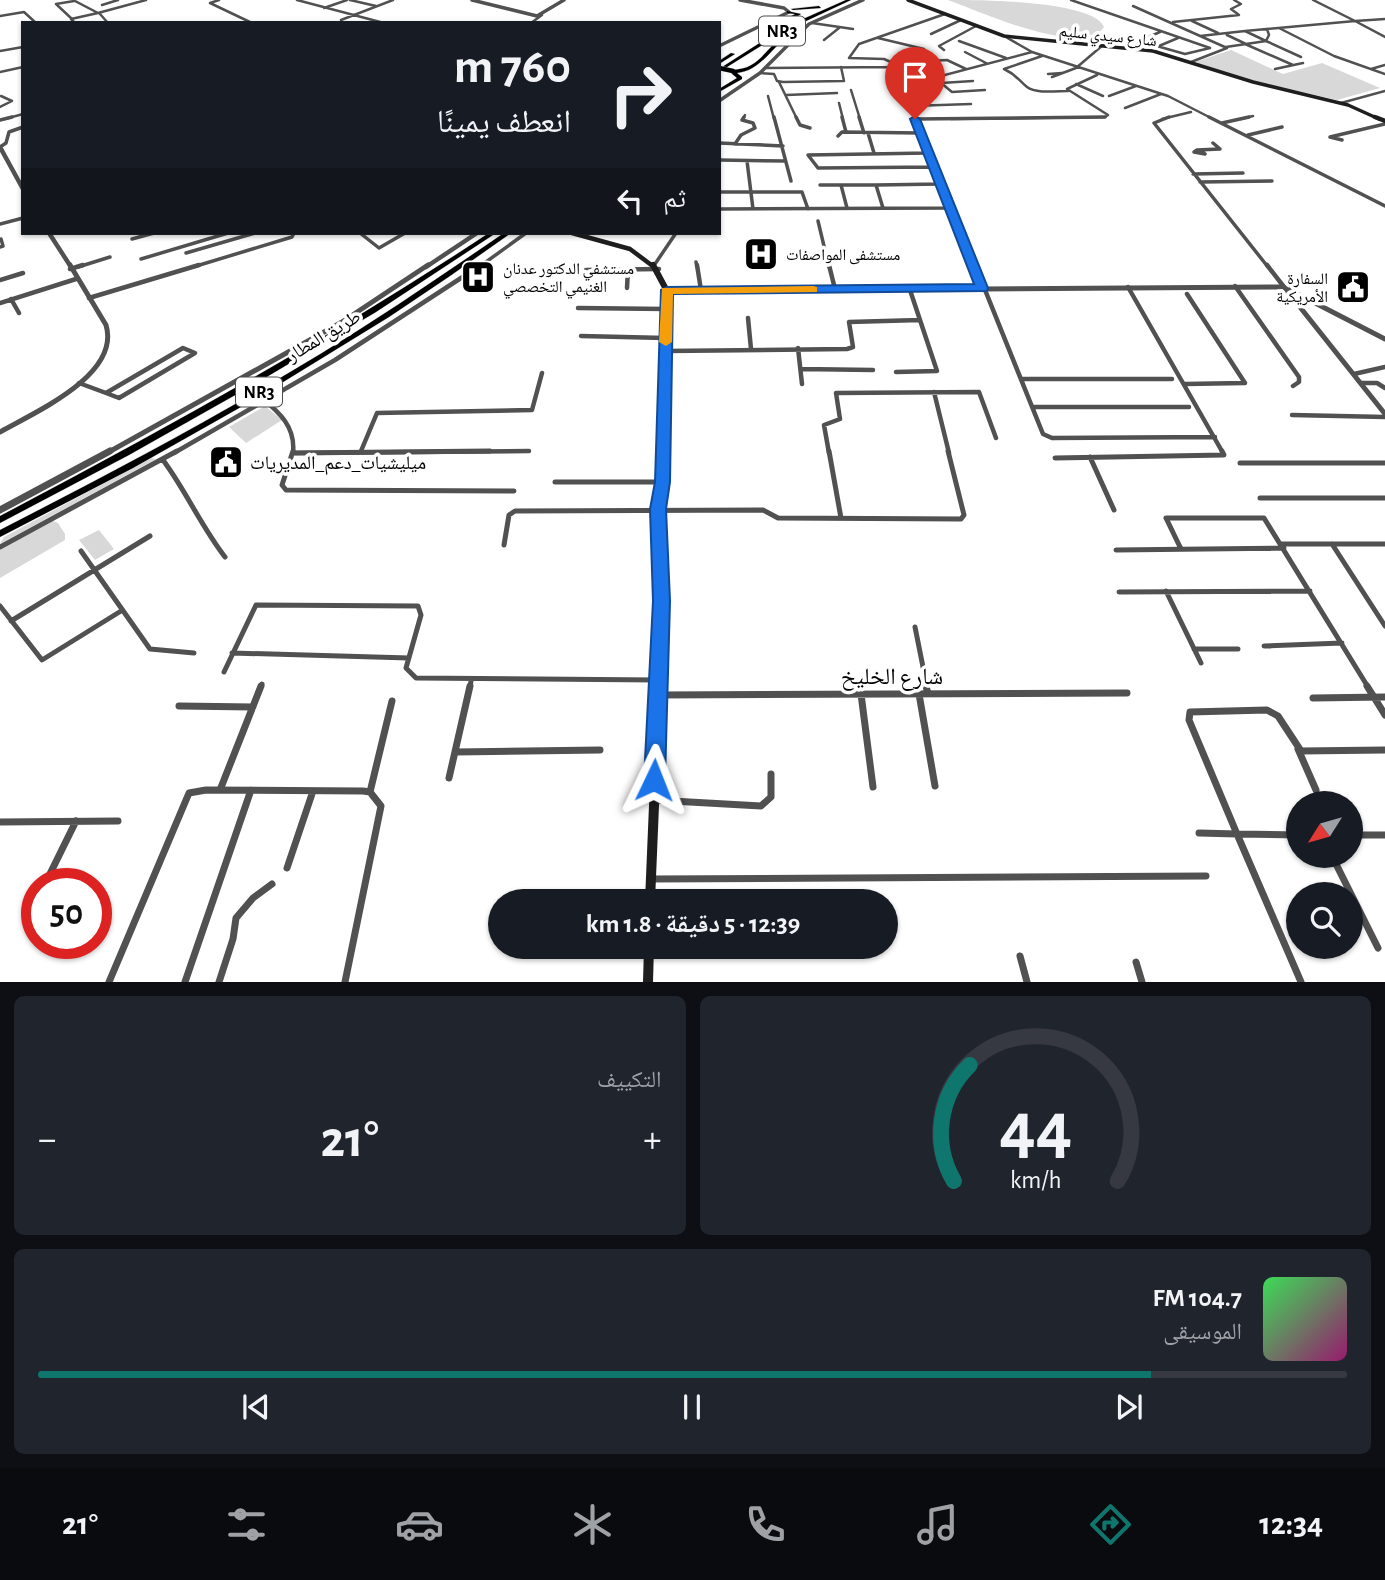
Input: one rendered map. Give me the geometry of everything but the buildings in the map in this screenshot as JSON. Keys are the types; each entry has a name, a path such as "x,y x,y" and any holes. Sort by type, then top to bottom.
{"highway":[{"name":"NR3","path":"721,62 781,26 836,0"},
{"name":"NR3","path":"721,69 788,28 849,0"},
{"path":"788,10 819,7"},
{"path":"781,26 799,14 788,10"},
{"path":"721,70 750,70 780,41 771,40 738,58"},
{"path":"721,90 740,78 732,72"},
{"path":"464,241 473,242 489,235"},
{"name":"طريق المطار","path":"0,520 240,390 429,276 490,235"},
{"name":"طريق المطار","path":"0,534 256,393 372,323 505,235"},
{"path":"429,276 455,254 455,247"}],"main road":[{"name":"شارع سيدي سليم","path":"908,0 1004,36 1155,49 1253,82 1341,103 1385,122"},
{"path":"579,235 624,248 657,266 667,290 663,482 658,509 662,601 651,889"},
{"path":"648,982 649,959"}],"street":[{"path":"102,5 118,0"},
{"path":"106,21 99,14 73,1 56,4 72,19 99,14 146,0"},
{"path":"215,0 210,3 248,21"},
{"path":"297,0 376,21"},
{"path":"324,8 348,0 376,6"},
{"path":"341,20 393,0"},
{"path":"472,0 542,15"},
{"path":"534,21 564,0"},
{"path":"740,0 788,10"},
{"path":"721,100 760,73 812,23 863,0"},
{"path":"1071,0 1189,41 1206,49 1185,54 1155,49 1139,40 1160,32"},
{"path":"1170,22 1238,15 1231,8 1241,4 1234,0"},
{"path":"1313,0 1385,37"},
{"path":"1133,6 1226,47"},
{"path":"721,46 788,10"},
{"path":"0,16 25,12 34,21"},
{"path":"944,14 858,45 849,58 884,59 894,65 949,208 1043,434 1050,438 1215,437"},
{"path":"1199,36 1385,19"},
{"path":"930,20 949,26"},
{"path":"930,34 961,20"},
{"path":"1191,20 1218,33"},
{"path":"812,23 853,29"},
{"path":"944,50 940,46 976,26"},
{"path":"824,40 839,28"},
{"path":"1279,28 1385,74"},
{"path":"1266,41 1269,34 1267,29"},
{"path":"1245,31 1301,57"},
{"path":"1224,33 1293,65"},
{"path":"1004,36 1031,52 1161,94 1248,135 1385,206"},
{"path":"878,38 924,49"},
{"path":"1155,49 1178,38"},
{"path":"958,41 1006,58"},
{"path":"1191,62 1226,47 1266,41"},
{"path":"1052,77 1076,68 1103,45"},
{"path":"0,51 21,47"},
{"path":"965,52 986,63"},
{"path":"903,86 1031,52"},
{"path":"915,119 1107,116 1103,110 1069,91 1034,90 1026,86 1020,77 1004,69 1042,56"},
{"path":"765,68 894,65 947,60 966,69"},
{"path":"1275,69 1303,63"},
{"path":"1370,69 1385,65"},
{"path":"0,72 21,67"},
{"path":"779,82 844,81 841,67"},
{"path":"760,73 774,74 800,125 810,128"},
{"path":"1048,74 1062,73"},
{"path":"1069,91 1067,87 1097,75"},
{"path":"935,78 952,92 985,90"},
{"path":"941,83 973,81"},
{"path":"1076,84 1103,96"},
{"path":"1109,96 1136,86"},
{"path":"851,90 874,153"},
{"path":"1341,103 1385,91"},
{"path":"786,95 837,93"},
{"path":"1125,108 1161,94"},
{"path":"0,107 12,101 1,96"},
{"path":"768,96 791,181"},
{"path":"839,103 846,132"},
{"path":"911,106 971,104"},
{"path":"1191,112 1160,119 1154,123 1385,415"},
{"path":"0,120 21,115"},
{"path":"735,144 741,135 755,128 753,123 742,120 746,115"},
{"path":"1222,123 1253,117"},
{"path":"1342,140 1330,138 1385,122"},
{"path":"21,128 9,132 6,143 0,147 21,186"},
{"path":"1248,135 1282,128"},
{"path":"838,136 839,133 846,132 920,133"},
{"path":"721,143 783,146"},
{"path":"1176,153 1205,154 1202,151 1220,149 1213,143"},
{"path":"928,153 808,155 814,167 818,168 933,167"},
{"path":"721,160 785,161"},
{"path":"747,161 753,209"},
{"path":"1193,174 1242,173"},
{"path":"16,177 21,176"},
{"path":"1200,182 1272,181"},
{"path":"820,185 940,184"},
{"path":"841,185 847,208"},
{"path":"876,185 883,208"},
{"path":"721,192 802,192 807,208"},
{"path":"721,209 949,208"},
{"path":"0,225 21,219"},
{"path":"818,221 835,289"},
{"path":"0,432 79,383 100,365 109,346 106,325 50,235"},
{"path":"132,240 148,235"},
{"path":"205,235 208,239"},
{"path":"141,259 221,235"},
{"path":"186,253 248,235"},
{"path":"89,298 293,235"},
{"path":"363,235 379,248 402,235"},
{"path":"0,510 342,322 398,288 474,235"},
{"path":"0,547 163,460 264,401 366,340 523,235"},
{"path":"586,270 657,266 675,235"},
{"path":"0,247 3,246 1,239"},
{"path":"205,247 214,261"},
{"path":"70,269 110,257"},
{"path":"696,261 701,290"},
{"path":"627,288 628,269"},
{"path":"0,280 23,273"},
{"path":"0,303 76,279"},
{"path":"1235,286 1299,377 1299,382 1293,386"},
{"path":"1055,457 1221,457 1224,453 1128,287"},
{"path":"667,290 1283,287 1385,340"},
{"path":"896,372 937,371 911,290"},
{"path":"1185,384 1240,385 1245,382 1187,294"},
{"path":"11,299 19,313"},
{"path":"578,308 666,309"},
{"path":"748,318 751,349"},
{"path":"666,351 851,348 849,322 920,320"},
{"path":"581,336 665,338"},
{"path":"79,383 105,394 115,398 123,397 195,353 188,348 180,350 105,394"},
{"path":"798,348 802,384"},
{"path":"1354,374 1385,367"},
{"path":"801,369 873,370"},
{"path":"361,451 377,413 532,410 542,373"},
{"path":"1021,379 1172,379"},
{"path":"1361,383 1377,383 1385,388"},
{"path":"256,393 291,426 295,453 282,485 286,490 514,491"},
{"path":"841,518 824,425 840,419 835,393 980,393 996,438"},
{"path":"503,545 509,515 515,511 762,510 778,518 963,518 934,393"},
{"path":"1032,408 1189,407"},
{"path":"1292,415 1385,415"},
{"path":"295,453 529,452"},
{"path":"1090,457 1114,510"},
{"path":"163,460 184,488 207,534 225,557"},
{"path":"1240,463 1385,463"},
{"path":"555,482 663,482"},
{"path":"1260,498 1385,498"},
{"path":"1181,549 1166,518 1263,517 1385,715"},
{"path":"12,621 150,536"},
{"path":"1332,544 1385,626"},
{"path":"1116,550 1385,544"},
{"path":"81,551 151,650 194,653"},
{"path":"1166,591 1201,663"},
{"path":"1119,592 1310,591"},
{"path":"224,672 253,608 260,604 418,606 421,615 406,668 416,678 471,681 658,680"},
{"path":"0,606 42,660 121,611"},
{"path":"915,627 928,694"},
{"path":"1264,646 1342,643"},
{"path":"1194,649 1238,649"},
{"path":"232,653 409,658"},
{"path":"449,778 471,681"},
{"path":"220,790 262,684"},
{"name":"شارع الخليخ","path":"657,695 1127,693"},
{"path":"861,694 873,787"},
{"path":"919,694 935,786"},
{"path":"1312,698 1385,697"},
{"path":"370,792 392,701"},
{"path":"179,706 253,707"},
{"path":"1301,982 1189,720 1190,712 1267,710 1278,716 1298,749 1316,790"},
{"path":"1298,749 1305,752 1385,750"},
{"path":"456,752 600,750"},
{"path":"654,800 761,806 769,803 772,797 771,774"},
{"path":"109,982 189,793 220,790 313,790 370,792 381,806 380,822 345,982"},
{"path":"185,982 251,790"},
{"path":"287,868 313,790"},
{"path":"53,868 76,821"},
{"path":"0,822 118,821"},
{"path":"1199,833 1286,835"},
{"path":"1363,835 1385,835"},
{"path":"1338,868 1378,948"},
{"path":"651,879 1206,876"},
{"path":"219,982 233,939 236,918 253,898 272,884"},
{"path":"1020,956 1027,982"},
{"path":"1136,962 1142,982"}],"shaded area":[{"path":"948,0 1008,1 1058,7 1079,11 1095,18 1104,27 1092,35 1074,38 1053,35 1004,21"},
{"path":"1231,50 1283,74 1322,63 1380,88 1337,100 1249,80 1195,62"},
{"path":"265,406 282,420 246,443 229,427"},
{"path":"151,458 156,459 0,544 4,537"},
{"path":"53,521 58,523 65,534 65,540 0,578 0,549"},
{"path":"99,530 114,549 95,560 79,540"}],"slow traffic":[{"path":"666,342 667,290 813,290"}],"place":[{"name":"مستشفى المواصفات","path":"761,254"},
{"name":"مستشفي الدكتور عدنان الغنيمي التخصصي","path":"478,277"},
{"name":"السفارة الأمريكية","path":"1353,287"},
{"name":"ميليشيات_دعم_المديريات","path":"226,462"}],"route":[{"path":"654,780 662,601 658,509 663,482 667,290 982,288 915,119"}]}
